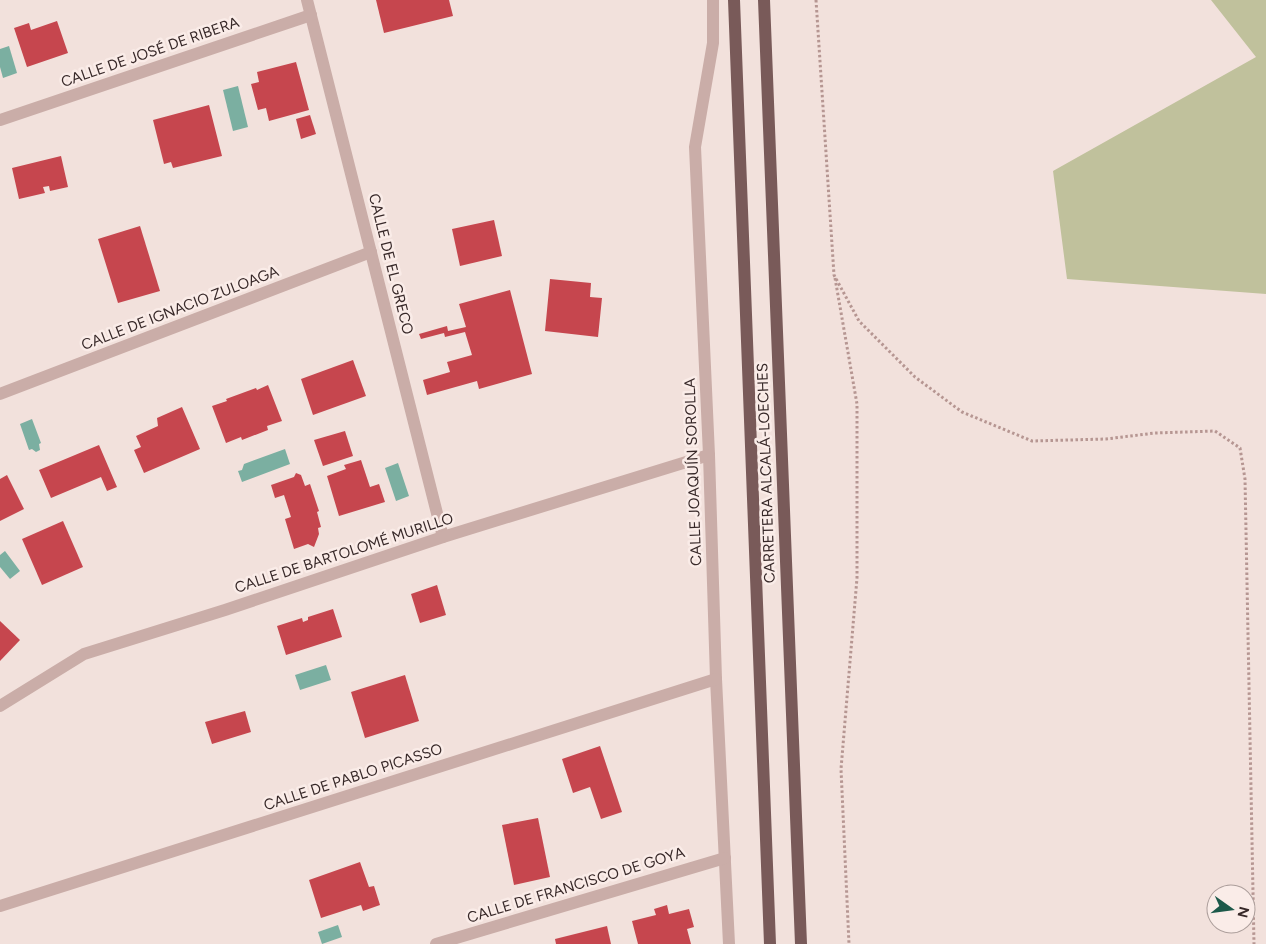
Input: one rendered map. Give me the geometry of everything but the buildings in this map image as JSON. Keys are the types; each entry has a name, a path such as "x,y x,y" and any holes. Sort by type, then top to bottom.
{"main road":[{"name":"CARRETERA ALCALÁ-LOECHES","path":"734,0 770,944"},
{"name":"CARRETERA ALCALÁ-LOECHES","path":"764,0 801,944"}],"street":[{"name":"CALLE DE EL GRECO","path":"307,0 444,537"},
{"name":"CALLE JOAQUÍN SOROLLA","path":"713,0 713,43 695,147 709,455 716,679 729,944"},
{"name":"CALLE DE JOSÉ DE RIBERA","path":"0,120 311,15"},
{"name":"CALLE DE IGNACIO ZULOAGA","path":"0,394 371,252"},
{"name":"CALLE DE BARTOLOMÉ MURILLO","path":"0,706 84,654 225,610 444,537 709,455"},
{"name":"CALLE DE PABLO PICASSO","path":"0,906 716,679"},
{"name":"CALLE DE FRANCISCO DE GOYA","path":"436,944 725,858"}],"path":[{"path":"816,0 834,275 857,404 857,578 841,769 849,944"},
{"path":"834,275 859,321 914,377 962,412 1032,441 1106,439 1155,433 1215,431 1240,448 1245,479 1254,944"}],"green space":[{"path":"1211,0 1266,0 1266,294 1067,279 1053,171 1256,57"}],"water":[{"path":"9,46 17,73 3,78 0,67 0,49"},
{"path":"238,86 248,127 233,131 223,90"},
{"path":"32,419 41,443 39,444 40,450 36,452 32,449 29,450 20,424"},
{"path":"285,449 290,464 242,482 238,471 242,470 244,464"},
{"path":"398,463 409,496 396,501 385,468"},
{"path":"5,551 20,571 10,579 0,567 0,555"},
{"path":"326,665 331,680 300,690 295,675"},
{"path":"338,925 342,937 322,944 318,932"}]}
